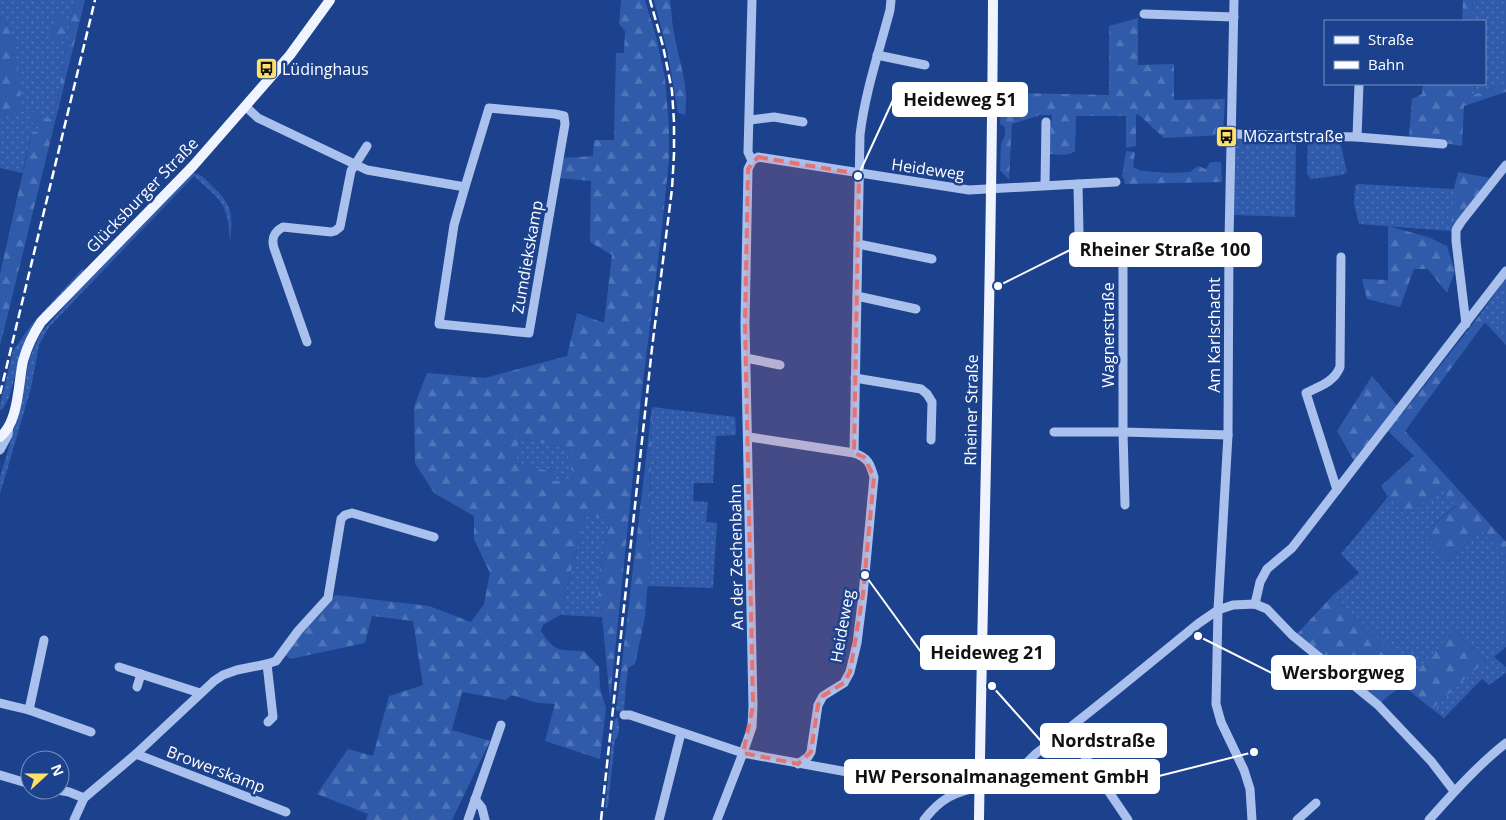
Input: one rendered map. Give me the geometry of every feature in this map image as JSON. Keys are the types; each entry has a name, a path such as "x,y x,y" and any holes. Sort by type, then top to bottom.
{"main road":[{"name":"Glücksburger Straße","path":"9,426 14,415 23,361 33,334 41,322 193,166 290,55 330,0"},
{"name":"Rheiner Straße","path":"979,820 992,188 993,0"},
{"path":"0,437 9,426"}],"street":[{"name":"An der Zechenbahn","path":"717,820 744,753 752,727 753,706 749,437 745,324 748,169 752,161 748,152 752,0"},
{"path":"749,437 854,453 860,135 863,111 891,0"},
{"name":"Am Karlschacht","path":"1234,0 1229,240 1228,435 1218,610 1216,704 1221,722 1244,770 1250,789 1252,820"},
{"path":"1144,14 1234,17"},
{"path":"877,55 926,65"},
{"path":"1357,137 1359,85"},
{"path":"245,106 258,118 367,170 465,188"},
{"name":"Zumdiekskamp","path":"490,108 564,116 566,124 529,333 440,324 454,225 465,188 490,108"},
{"path":"750,120 774,117 803,122"},
{"path":"1045,185 1046,122"},
{"path":"1232,134 1357,137 1443,144"},
{"path":"307,342 274,248 273,237 283,227 331,232 337,230 351,171 367,146"},
{"name":"Heideweg","path":"752,161 758,157 969,190 992,188"},
{"path":"1466,324 1456,230 1506,165"},
{"path":"992,188 1116,182"},
{"path":"1078,184 1079,234 1081,237 1123,239 1177,237 1229,240"},
{"name":"Wagnerstraße","path":"1123,239 1125,505"},
{"path":"858,244 932,259"},
{"path":"1337,490 1306,393 1333,380 1338,374 1340,367 1341,257"},
{"path":"1255,604 1260,582 1267,569 1292,548 1506,272"},
{"path":"857,296 916,310"},
{"path":"746,358 780,365"},
{"path":"855,378 921,389 932,402 931,440"},
{"path":"0,450 8,435 9,426"},
{"path":"1054,432 1228,435"},
{"name":"Heideweg","path":"798,764 808,757 810,752 818,705 823,696 844,683 850,672 857,643 874,477 870,465 864,457 854,453"},
{"name":"Browerskamp","path":"74,820 84,798 136,754 200,693 223,675 276,661 298,631 328,598 341,520 345,515 352,512 434,537"},
{"path":"924,820 946,798 959,792 1008,780 1035,754 1199,623 1218,610 1233,606 1255,604 1267,609 1292,635 1378,705 1431,761 1454,791"},
{"path":"29,710 44,640"},
{"path":"267,664 273,717 268,722"},
{"path":"119,667 200,693"},
{"path":"137,687 141,674"},
{"path":"0,703 29,710 91,732"},
{"path":"624,715 630,715 744,753 853,773"},
{"path":"468,820 501,725"},
{"path":"1066,730 1128,820"},
{"path":"659,820 681,733"},
{"path":"1429,820 1454,791 1495,751 1506,743"},
{"name":"Browerskamp","path":"136,754 286,812"},
{"path":"0,775 20,781"},
{"path":"70,792 84,798"},
{"path":"475,799 482,808 485,820"},
{"path":"1297,820 1316,803"}],"highlighted area":[{"path":"758,157 859,174 854,453 864,457 874,477 863,595 850,672 844,683 823,696 818,705 811,752 798,764 743,753 753,706 745,324 748,169"}],"green space":[{"path":"0,0 74,0 53,120 31,112 37,126 41,128 40,131 32,132 22,173 0,168 0,115 15,113 8,26 0,18"},
{"path":"74,0 85,0 0,346 0,274 32,132 39,131 41,128 28,120 31,112 53,120"},
{"path":"621,0 645,0 657,40 665,78 669,126 669,160 641,398 610,700 601,606 598,602 599,573 610,518 585,516 560,615 543,625 541,631 554,647 564,650 584,651 599,667 600,688 606,708 600,759 545,741 555,704 538,703 511,695 506,700 462,692 452,730 490,741 452,820 366,820 368,814 317,794 348,749 373,756 389,696 423,685 413,621 372,616 365,643 290,659 283,653 319,610 335,595 429,606 471,622 484,604 490,573 474,539 474,516 434,493 415,463 414,407 427,373 485,378 567,356 577,313 604,323 612,255 590,242 591,181 559,178 562,158 593,156 594,140 614,140 616,53 624,53 625,31 619,24","holes":["520,438 568,449 573,481 554,481 554,472 517,464 515,460"]},
{"path":"654,0 670,0 672,24 686,92 685,115 678,113 668,54"},
{"path":"1463,0 1473,0 1472,20 1462,20"},
{"path":"1473,0 1506,0 1506,84 1471,95 1472,85 1486,85 1486,20 1472,20"},
{"path":"60,15 65,17 68,31 64,39 55,42 50,41 49,35 56,17"},
{"path":"0,18 8,26 13,39 22,109 15,113 0,115"},
{"path":"1138,18 1138,65 1174,64 1174,100 1225,99 1223,135 1164,138 1138,114 1136,115 1136,146 1126,148 1126,116 1076,116 1075,151 1066,155 1049,154 1052,115 1040,115 1012,124 1009,180 1000,170 1001,144 1005,136 1005,127 1000,124 1001,102 1012,100 1012,93 1109,95 1109,26"},
{"path":"1506,84 1506,92 1464,106 1462,146 1409,137 1412,99 1422,94 1423,85 1472,85 1472,95"},
{"path":"1236,138 1294,139 1296,142 1295,217 1234,215"},
{"path":"1308,140 1340,142 1347,172 1342,175 1311,179 1307,174"},
{"path":"1126,151 1135,153 1133,167 1141,171 1190,172 1198,166 1206,169 1210,162 1221,162 1222,182 1125,184 1122,176"},
{"path":"1458,172 1490,178 1455,227 1451,227 1454,189"},
{"path":"193,173 206,180 228,205 231,217 230,242 227,218 222,204 194,176 49,327 39,345 31,388 0,494 0,477 13,433 30,357 40,334 74,295"},
{"path":"1358,184 1454,189 1451,231 1359,224 1354,203 1355,186"},
{"path":"1388,226 1428,237 1447,246 1455,271 1447,293 1428,269 1414,269 1400,307 1367,299 1362,279 1388,280"},
{"path":"83,268 84,271 50,306 19,363 9,397 3,409 0,410 13,351 31,325"},
{"path":"1506,278 1506,345 1479,316"},
{"path":"1479,316 1485,322 1405,431 1506,542 1506,556 1481,530 1449,561 1424,533 1456,506 1440,488 1407,516 1388,497 1381,486 1414,456 1389,432 1380,428 1354,461 1337,431 1372,376 1403,413"},
{"path":"652,407 735,417 736,435 716,436 713,483 694,483 693,501 708,502 706,522 717,523 713,588 647,586"},
{"path":"652,407 649,568 645,617 635,664 628,668 626,685 619,688"},
{"path":"520,438 568,449 573,481 554,481 554,472 517,464 515,460"},
{"path":"1440,488 1456,505 1424,533 1449,561 1481,530 1506,556 1506,647 1494,657 1506,667 1506,673 1489,685 1482,679 1444,718 1432,709 1486,660 1454,631 1415,674 1333,595 1359,573 1341,554 1388,497 1407,516"},
{"path":"585,516 610,518 599,573 598,602 601,606 602,617 560,615"},
{"path":"1333,595 1415,673 1454,631 1486,660 1432,709 1402,685 1381,702 1297,634"},
{"path":"626,685 624,712 616,711 619,688"},
{"path":"617,717 619,732 615,740 608,806 605,808 614,721"}],"railway":[{"path":"0,394 95,0"},
{"path":"601,820 652,348 672,189 674,154 672,91 663,46 650,0"}],"place":[{"name":"Lüdinghaus","path":"266,69"},
{"name":"Mozartstraße","path":"1227,136"},
{"name":"Heideweg 51","path":"858,176"},
{"name":"Rheiner Straße 100","path":"998,286"},
{"name":"Heideweg 21","path":"865,575"},
{"name":"Wersborgweg","path":"1198,636"},
{"name":"Nordstraße","path":"992,686"},
{"name":"HW Personalmanagement GmbH","path":"1254,752"}]}
